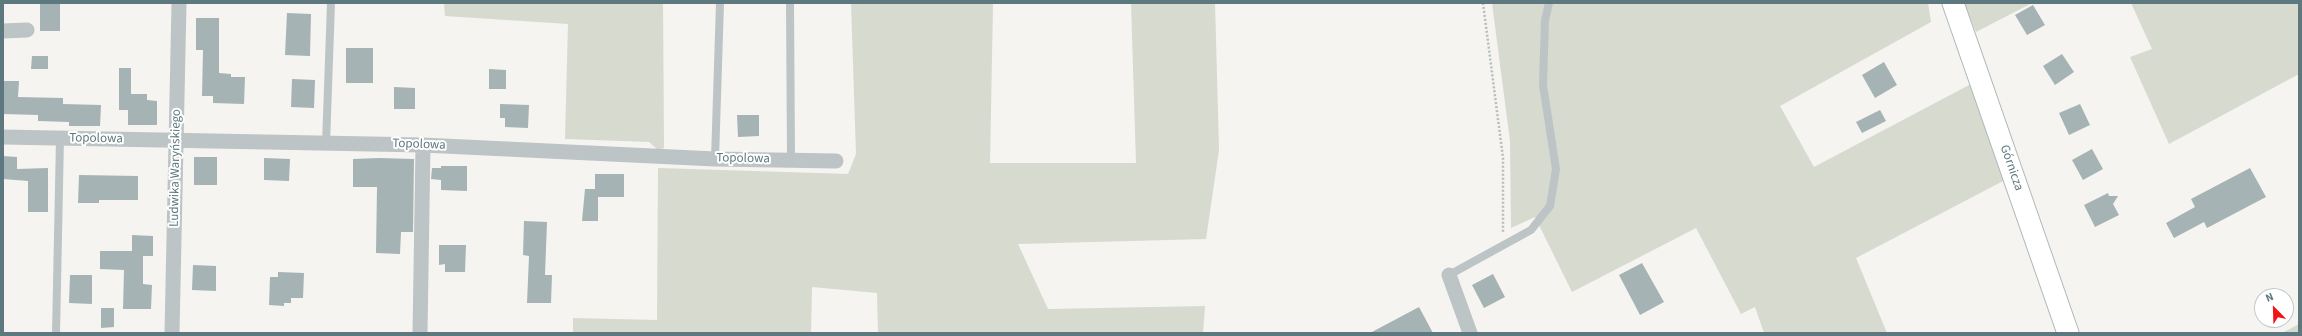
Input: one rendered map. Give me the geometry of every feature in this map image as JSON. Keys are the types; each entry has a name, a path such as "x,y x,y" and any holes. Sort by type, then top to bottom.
{"street":[{"name":"Ludwika Waryńskiego","path":"172,333 179,3"},
{"name":"Górnicza","path":"1953,3 2068,333"},
{"path":"3,31 27,30"},
{"name":"Topolowa","path":"3,137 423,145 715,159 836,161"},
{"path":"420,333 423,145"},
{"path":"1449,275 1470,333"}],"lane":[{"path":"326,144 331,3"},
{"path":"715,159 720,3"},
{"path":"790,3 791,160"},
{"path":"1449,275 1531,230 1550,206 1556,169 1543,85 1545,20 1549,3"},
{"path":"56,333 60,138"}],"path":[{"path":"1484,3 1503,158 1503,245"}],"shaded area":[{"path":"444,3 663,3 664,148 658,150 649,142 565,139 568,24 445,16"},
{"path":"851,3 993,3 990,163 1136,163 1131,3 1215,3 1219,150 1206,239 1018,244 1048,309 1205,306 1203,333 878,333 877,293 812,287 811,333 573,333 573,318 657,320 658,168 848,174 856,154"},
{"path":"1492,3 1928,3 1931,22 1780,106 1814,167 1971,84 2005,180 1856,258 1887,333 1764,333 1755,307 1741,314 1696,228 1572,292 1535,217 1511,228 1510,141"},
{"path":"1964,3 2032,3 1976,32"},
{"path":"2131,3 2299,3 2299,74 2169,144 2130,57 2152,49"},
{"path":"2299,324 2299,333 2282,333 2294,328"}],"building":[{"path":"40,3 60,3 60,31 40,31"},
{"path":"2033,5 2045,25 2027,35 2015,15"},
{"path":"287,13 311,14 310,56 285,55"},
{"path":"196,18 219,18 219,73 231,74 231,77 245,77 244,104 213,103 213,96 202,96 203,50 196,50"},
{"path":"346,48 373,48 373,83 346,83"},
{"path":"2062,54 2074,72 2055,85 2043,66"},
{"path":"32,56 48,56 48,69 31,69"},
{"path":"1884,62 1897,85 1875,98 1862,75"},
{"path":"119,68 131,68 131,94 147,94 147,100 157,101 157,125 128,125 128,110 119,110"},
{"path":"489,69 506,70 506,89 489,89"},
{"path":"292,79 315,80 314,108 291,107"},
{"path":"3,81 19,81 18,97 63,98 63,104 101,105 100,126 69,126 69,122 38,121 38,115 3,114"},
{"path":"394,87 415,88 415,109 394,109"},
{"path":"500,104 529,105 528,128 505,127 505,118 500,118"},
{"path":"2080,104 2090,125 2069,135 2059,113"},
{"path":"1880,110 1886,121 1862,133 1856,122"},
{"path":"737,115 759,115 759,136 738,137"},
{"path":"2092,149 2103,169 2083,180 2072,160"},
{"path":"3,156 17,157 17,169 48,168 48,212 28,212 28,181 3,179"},
{"path":"194,157 217,157 217,185 194,185"},
{"path":"264,158 290,159 289,181 264,180"},
{"path":"353,159 414,159 413,232 401,232 400,254 376,253 377,187 353,187"},
{"path":"441,166 467,166 467,191 441,190 441,180 431,179 432,168 441,168"},
{"path":"2250,168 2266,197 2207,228 2204,222 2174,238 2166,223 2195,207 2191,199"},
{"path":"595,174 624,174 624,197 598,197 598,221 582,221 585,189 595,189"},
{"path":"79,175 138,176 138,200 99,200 99,203 78,203"},
{"path":"2108,193 2109,196 2118,196 2113,204 2119,215 2095,227 2084,205"},
{"path":"524,221 547,222 545,275 552,275 551,303 527,303 529,256 523,255"},
{"path":"132,235 153,236 153,256 143,256 143,284 152,285 151,309 123,309 124,270 100,269 100,251 132,251"},
{"path":"439,245 466,245 465,272 445,272 445,264 439,265"},
{"path":"1642,263 1664,302 1640,315 1619,275"},
{"path":"193,265 216,266 216,291 192,290"},
{"path":"278,272 304,273 303,298 291,298 291,303 284,303 284,306 269,305 270,277 278,277"},
{"path":"1493,274 1505,297 1484,308 1472,285"},
{"path":"70,275 92,275 92,304 69,303"},
{"path":"1419,307 1433,333 1370,333"},
{"path":"101,308 114,308 114,327 101,328"}]}
